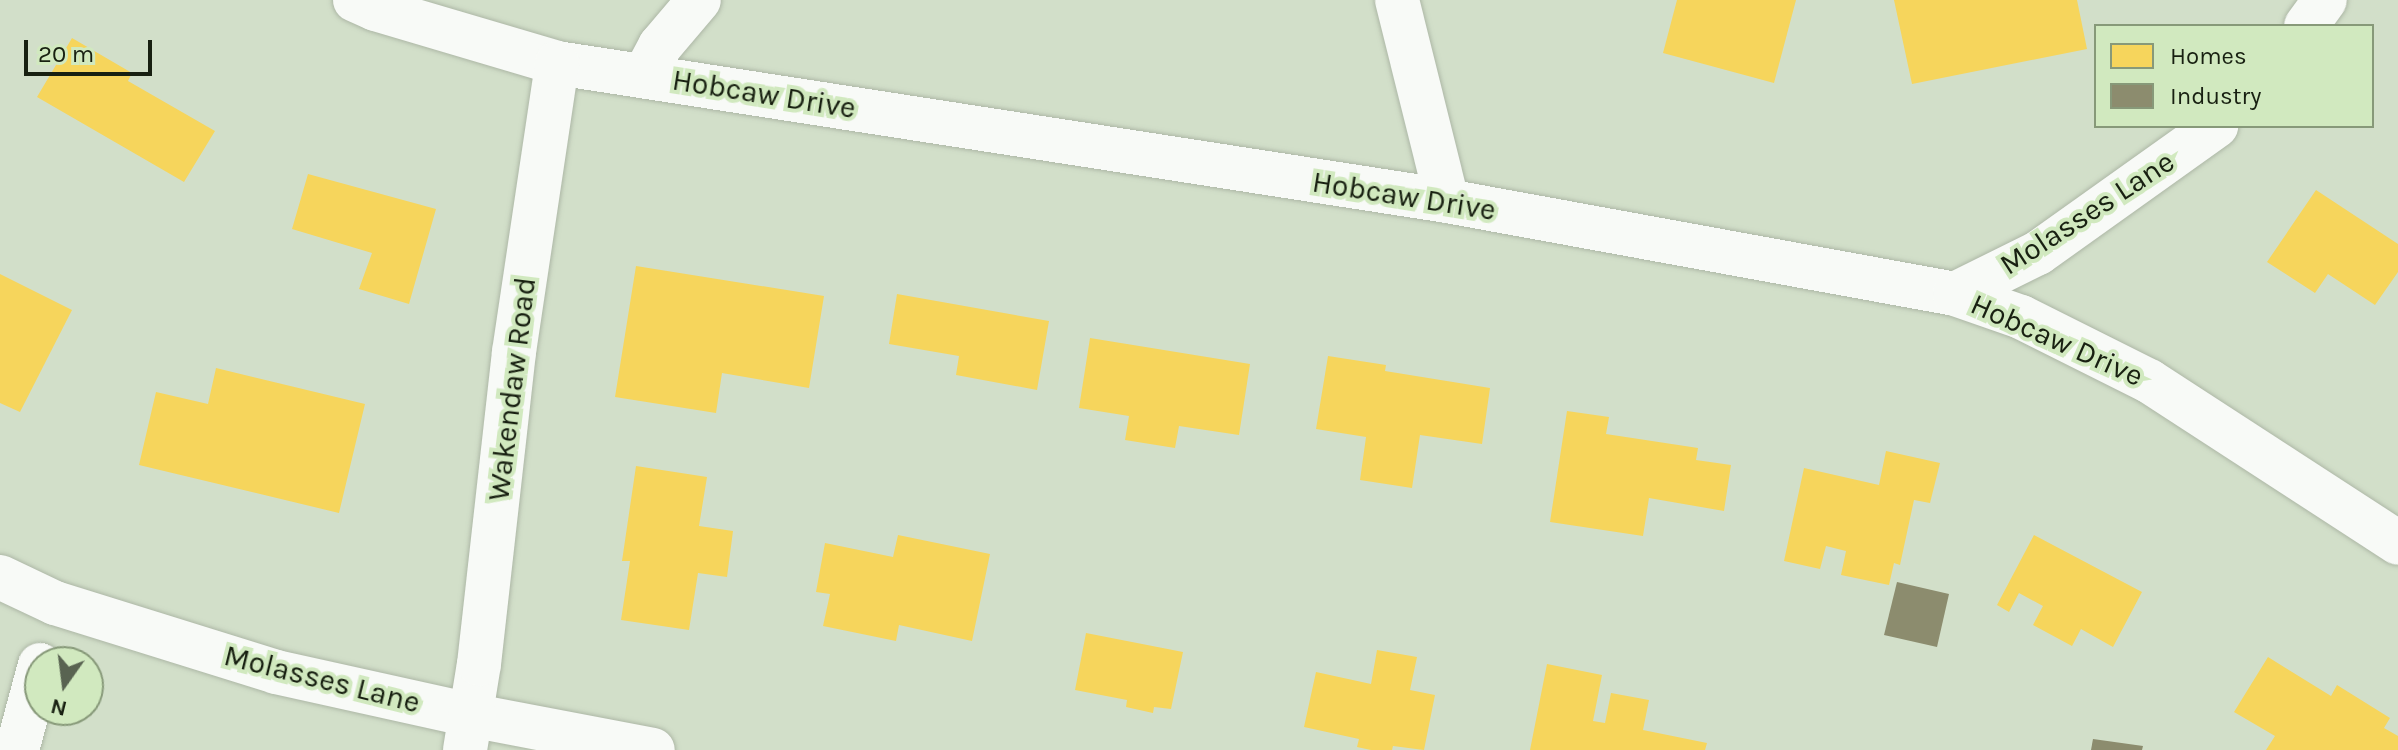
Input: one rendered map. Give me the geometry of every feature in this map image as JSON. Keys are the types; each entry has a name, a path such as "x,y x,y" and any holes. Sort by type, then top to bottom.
{"street":[{"name":"Hobcaw Drive","path":"355,0 375,9 557,63 1447,201 1955,294 2021,317 2149,381 2398,543"},
{"path":"644,76 660,46 699,0"},
{"path":"1397,0 1447,201"},
{"path":"2307,24 2325,0"},
{"name":"Wakendaw Road","path":"467,732 514,352 557,63"},
{"name":"Molasses Lane","path":"1955,294 2038,253 2213,128"},
{"name":"Molasses Lane","path":"0,577 55,603 467,732 653,750"},
{"path":"44,646 55,603"},
{"path":"17,750 24,724"}],"building: Homes":[{"path":"1677,0 1796,0 1774,83 1663,53"},
{"path":"1894,0 2077,0 2087,49 1912,84"},
{"path":"72,38 132,73 128,81 215,131 184,182 37,97"},
{"path":"308,174 436,209 409,304 359,289 372,253 292,229"},
{"path":"2316,190 2398,244 2398,272 2375,305 2328,274 2315,293 2267,262"},
{"path":"636,266 824,296 809,388 722,373 716,413 615,397"},
{"path":"0,274 72,310 20,412 0,403"},
{"path":"897,294 1049,321 1037,390 956,375 959,356 889,344"},
{"path":"1090,338 1250,364 1239,435 1179,426 1175,448 1125,440 1129,416 1079,408"},
{"path":"1328,356 1386,365 1385,371 1490,388 1482,444 1420,435 1412,488 1360,480 1366,437 1316,429"},
{"path":"216,368 365,404 339,513 139,465 156,392 208,404"},
{"path":"1567,411 1609,417 1606,434 1698,448 1696,460 1731,465 1724,511 1649,498 1643,536 1550,522"},
{"path":"1886,451 1940,463 1930,503 1914,500 1900,565 1894,563 1889,585 1841,575 1846,551 1826,546 1820,569 1784,561 1804,468 1879,485"},
{"path":"636,466 707,477 699,526 733,531 727,577 698,573 689,630 621,620 630,561 622,561"},
{"path":"898,535 990,554 972,641 899,625 896,641 823,626 830,594 816,592 825,543 893,557"},
{"path":"2034,535 2142,592 2113,647 2081,629 2072,646 2033,625 2043,606 2019,593 2009,612 1997,605"},
{"path":"1086,633 1183,652 1171,709 1154,707 1153,713 1126,707 1127,700 1075,690"},
{"path":"1377,650 1417,657 1410,690 1435,695 1424,750 1393,746 1392,750 1371,750 1357,747 1359,739 1304,727 1316,672 1371,684"},
{"path":"2268,657 2331,696 2337,685 2390,718 2384,728 2398,736 2398,750 2266,750 2275,736 2234,712"},
{"path":"1547,664 1602,675 1593,721 1605,723 1611,693 1649,700 1643,730 1707,743 1705,750 1530,750"}],"building: Industry":[{"path":"1897,582 1949,594 1937,647 1884,635"},
{"path":"2093,739 2143,746 2142,750 2091,750"}]}
